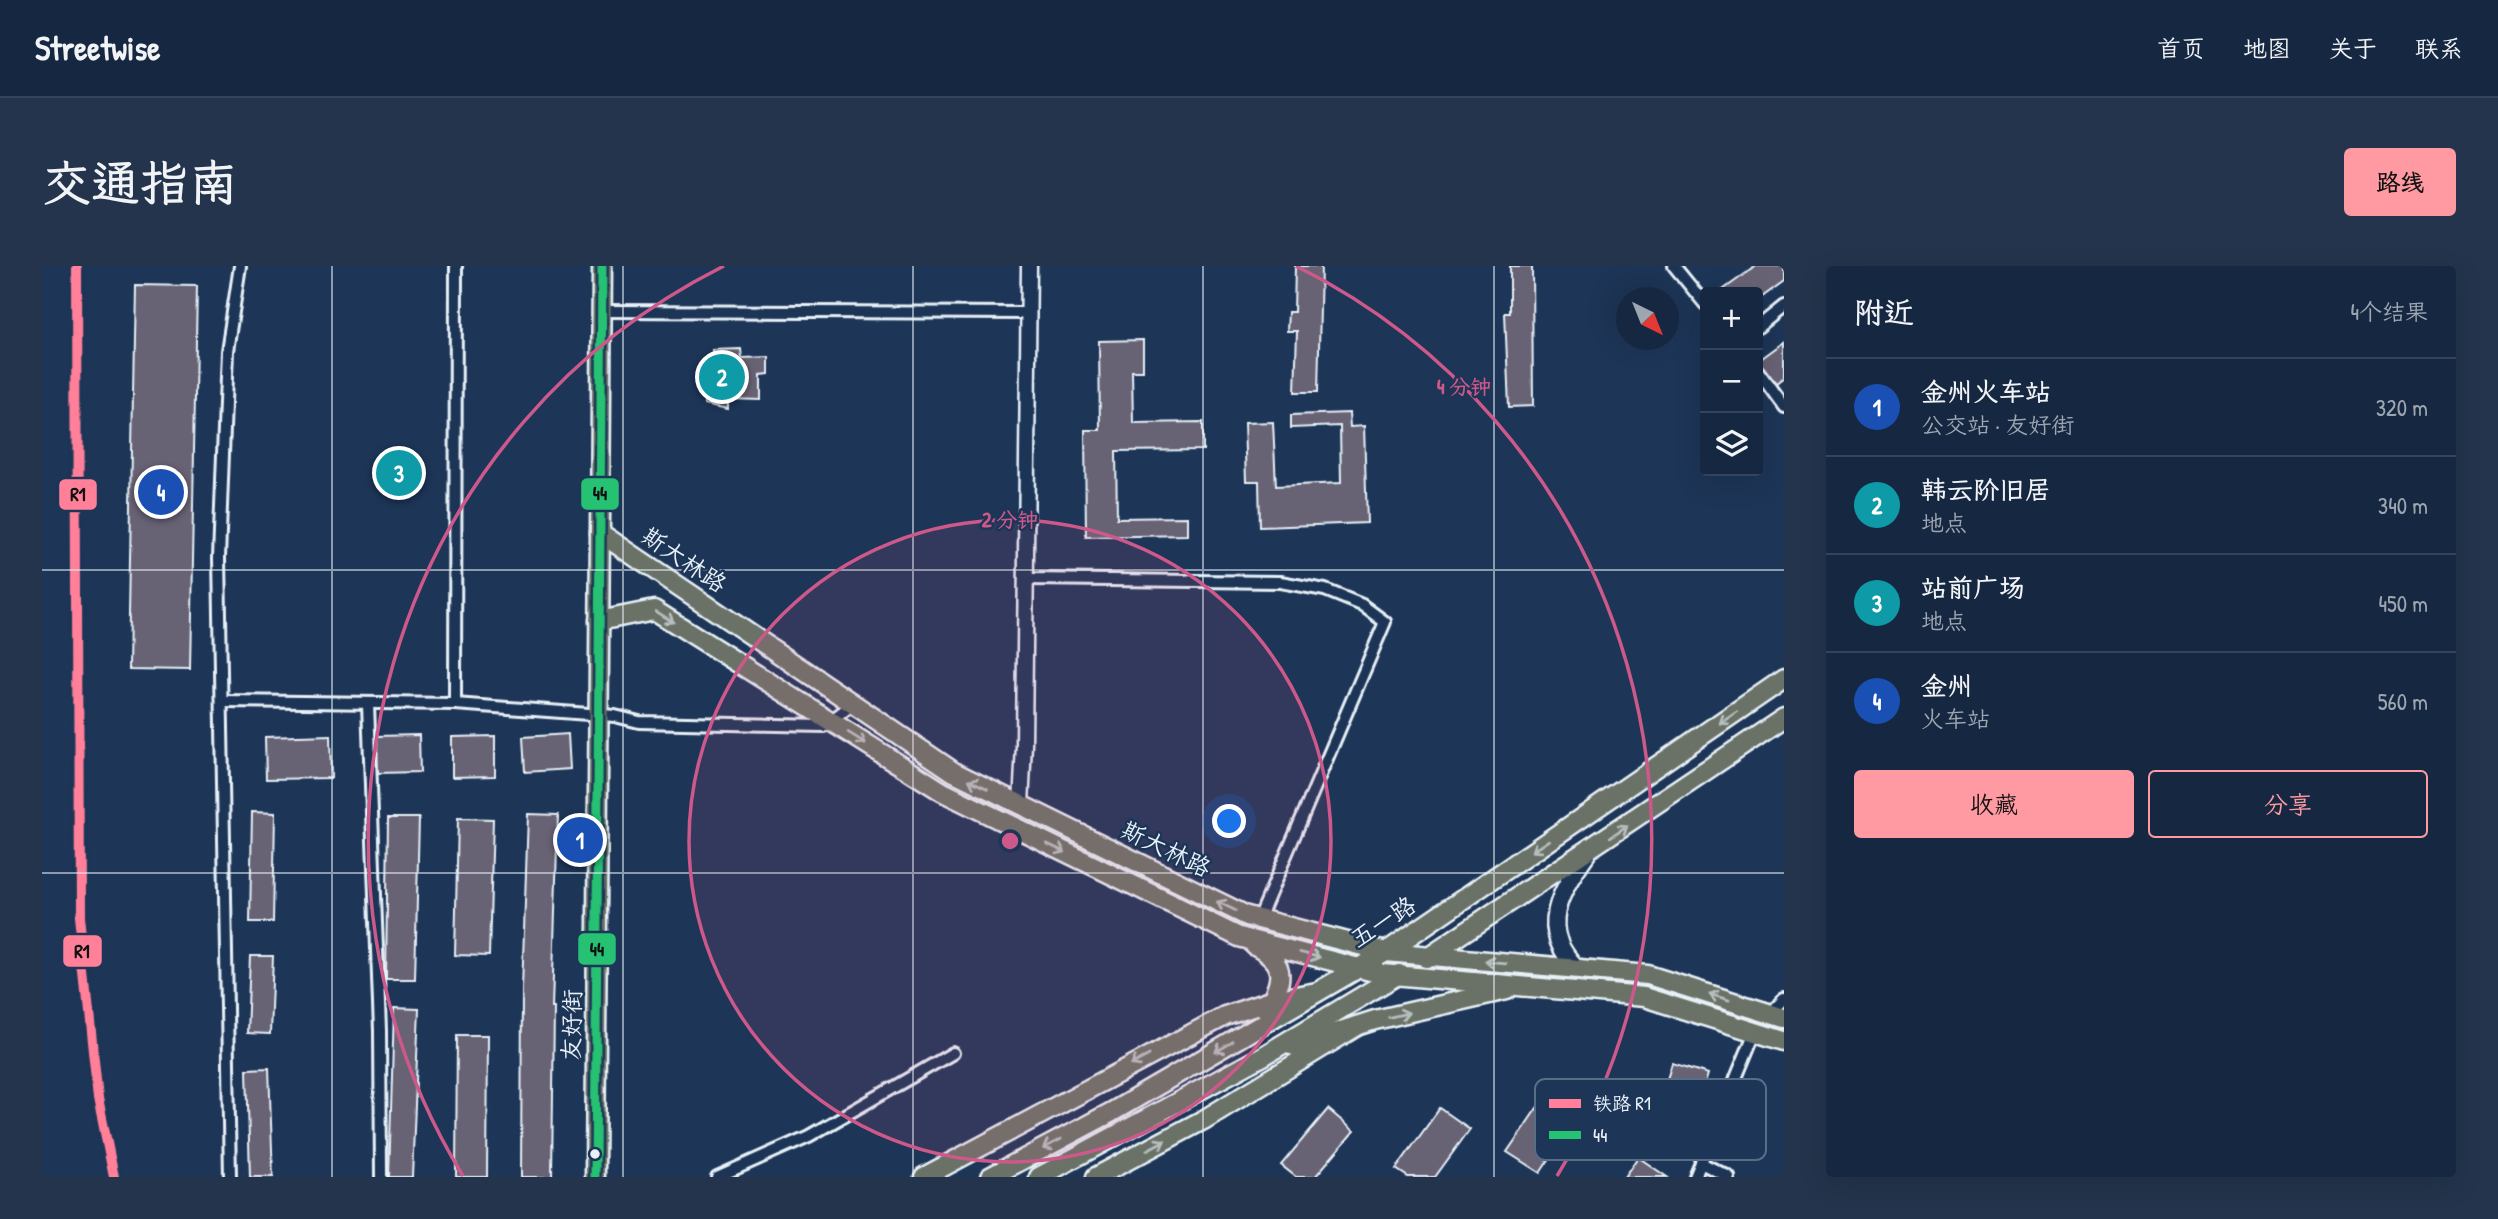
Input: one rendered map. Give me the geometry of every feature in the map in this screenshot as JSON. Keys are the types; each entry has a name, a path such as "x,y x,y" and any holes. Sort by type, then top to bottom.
{"main road":[{"name":"友好街","path":"595,1177 602,266"},
{"name":"斯大林路","path":"600,533 954,772 1247,916 1386,951 1648,975 1778,1015"},
{"name":"斯大林路","path":"599,621 654,610 943,792 1239,937 1396,976 1644,997 1784,1041"},
{"name":"五一路","path":"990,1177 1112,1112 1386,951 1784,679"},
{"path":"1039,1177 1264,1056 1396,976 1588,852 1784,718"},
{"path":"1578,969 1558,944 1555,912 1570,878 1588,852"},
{"path":"1239,937 1271,954 1279,966 1279,986 1260,1026"},
{"path":"1264,1056 1357,1026 1523,987"},
{"path":"924,1177 1225,1016 1273,1000 1317,992"},
{"path":"1096,1177 1205,1119 1357,1026"}],"street":[{"path":"230,1177 219,558 227,351 240,266"},
{"path":"455,704 456,266"},
{"path":"1021,805 1024,745 1029,266"},
{"path":"1674,266 1700,298"},
{"path":"1763,323 1784,306"},
{"path":"601,311 1028,313"},
{"path":"1763,378 1784,407"},
{"path":"1026,579 1280,582 1325,590 1362,605 1385,622 1259,919"},
{"path":"222,701 455,704 597,714 639,722 824,726 853,704"},
{"path":"368,704 382,1093 381,1177"},
{"path":"1778,1015 1784,999"},
{"path":"1736,1079 1755,1032"},
{"path":"717,1177 809,1136 953,1053"},
{"path":"1695,1177 1702,1160"},
{"path":"1701,1163 1730,1177"}],"building":[{"path":"1295,266 1321,266 1318,392 1295,392 1297,331 1287,331 1288,312 1294,312"},
{"path":"1510,266 1532,266 1533,406 1509,407 1505,313 1510,313"},
{"path":"1756,266 1784,266 1784,281 1763,296 1763,287 1727,287"},
{"path":"135,285 197,286 190,670 128,669"},
{"path":"1143,340 1143,371 1132,371 1133,423 1203,422 1203,450 1116,451 1117,518 1187,517 1187,535 1086,537 1085,430 1100,430 1099,341"},
{"path":"1784,342 1784,377 1776,383 1763,367 1763,357"},
{"path":"741,349 742,358 769,357 769,374 761,375 761,400 728,399 728,409 704,404 704,388 715,388 713,350"},
{"path":"1349,413 1350,427 1364,426 1367,523 1260,527 1259,481 1246,481 1244,423 1273,422 1276,486 1341,483 1340,426 1291,428 1291,415"},
{"path":"568,734 570,769 525,772 523,737"},
{"path":"330,735 331,778 266,779 265,737"},
{"path":"419,735 420,772 378,773 377,736"},
{"path":"495,736 495,776 452,777 452,737"},
{"path":"252,812 275,813 273,922 250,922"},
{"path":"528,814 558,815 552,1008 552,1177 521,1177 522,989"},
{"path":"388,818 419,818 415,979 386,979"},
{"path":"458,818 493,819 489,956 455,955"},
{"path":"250,956 273,956 270,1034 247,1033"},
{"path":"394,1008 419,1009 412,1177 389,1177"},
{"path":"457,1035 488,1035 487,1177 456,1177"},
{"path":"1672,1063 1708,1074 1706,1079 1667,1079"},
{"path":"269,1068 273,1177 250,1177 247,1069"},
{"path":"1440,1108 1470,1129 1435,1177 1408,1177 1396,1169"},
{"path":"1328,1109 1354,1131 1315,1177 1296,1177 1281,1165"},
{"path":"1535,1111 1535,1160 1549,1160 1540,1173 1507,1152"},
{"path":"1636,1160 1642,1160 1667,1177 1624,1177"}],"rail line":[{"name":"R1","path":"77,266 79,918 98,1099 114,1177"}],"transit line":[{"name":"44","path":"595,1177 602,266"}],"place":[{"name":"韩云阶旧居","path":"722,377"},
{"name":"站前广场","path":"399,473"},
{"name":"金州","path":"161,492"},
{"name":"金州火车站","path":"580,840"}]}
